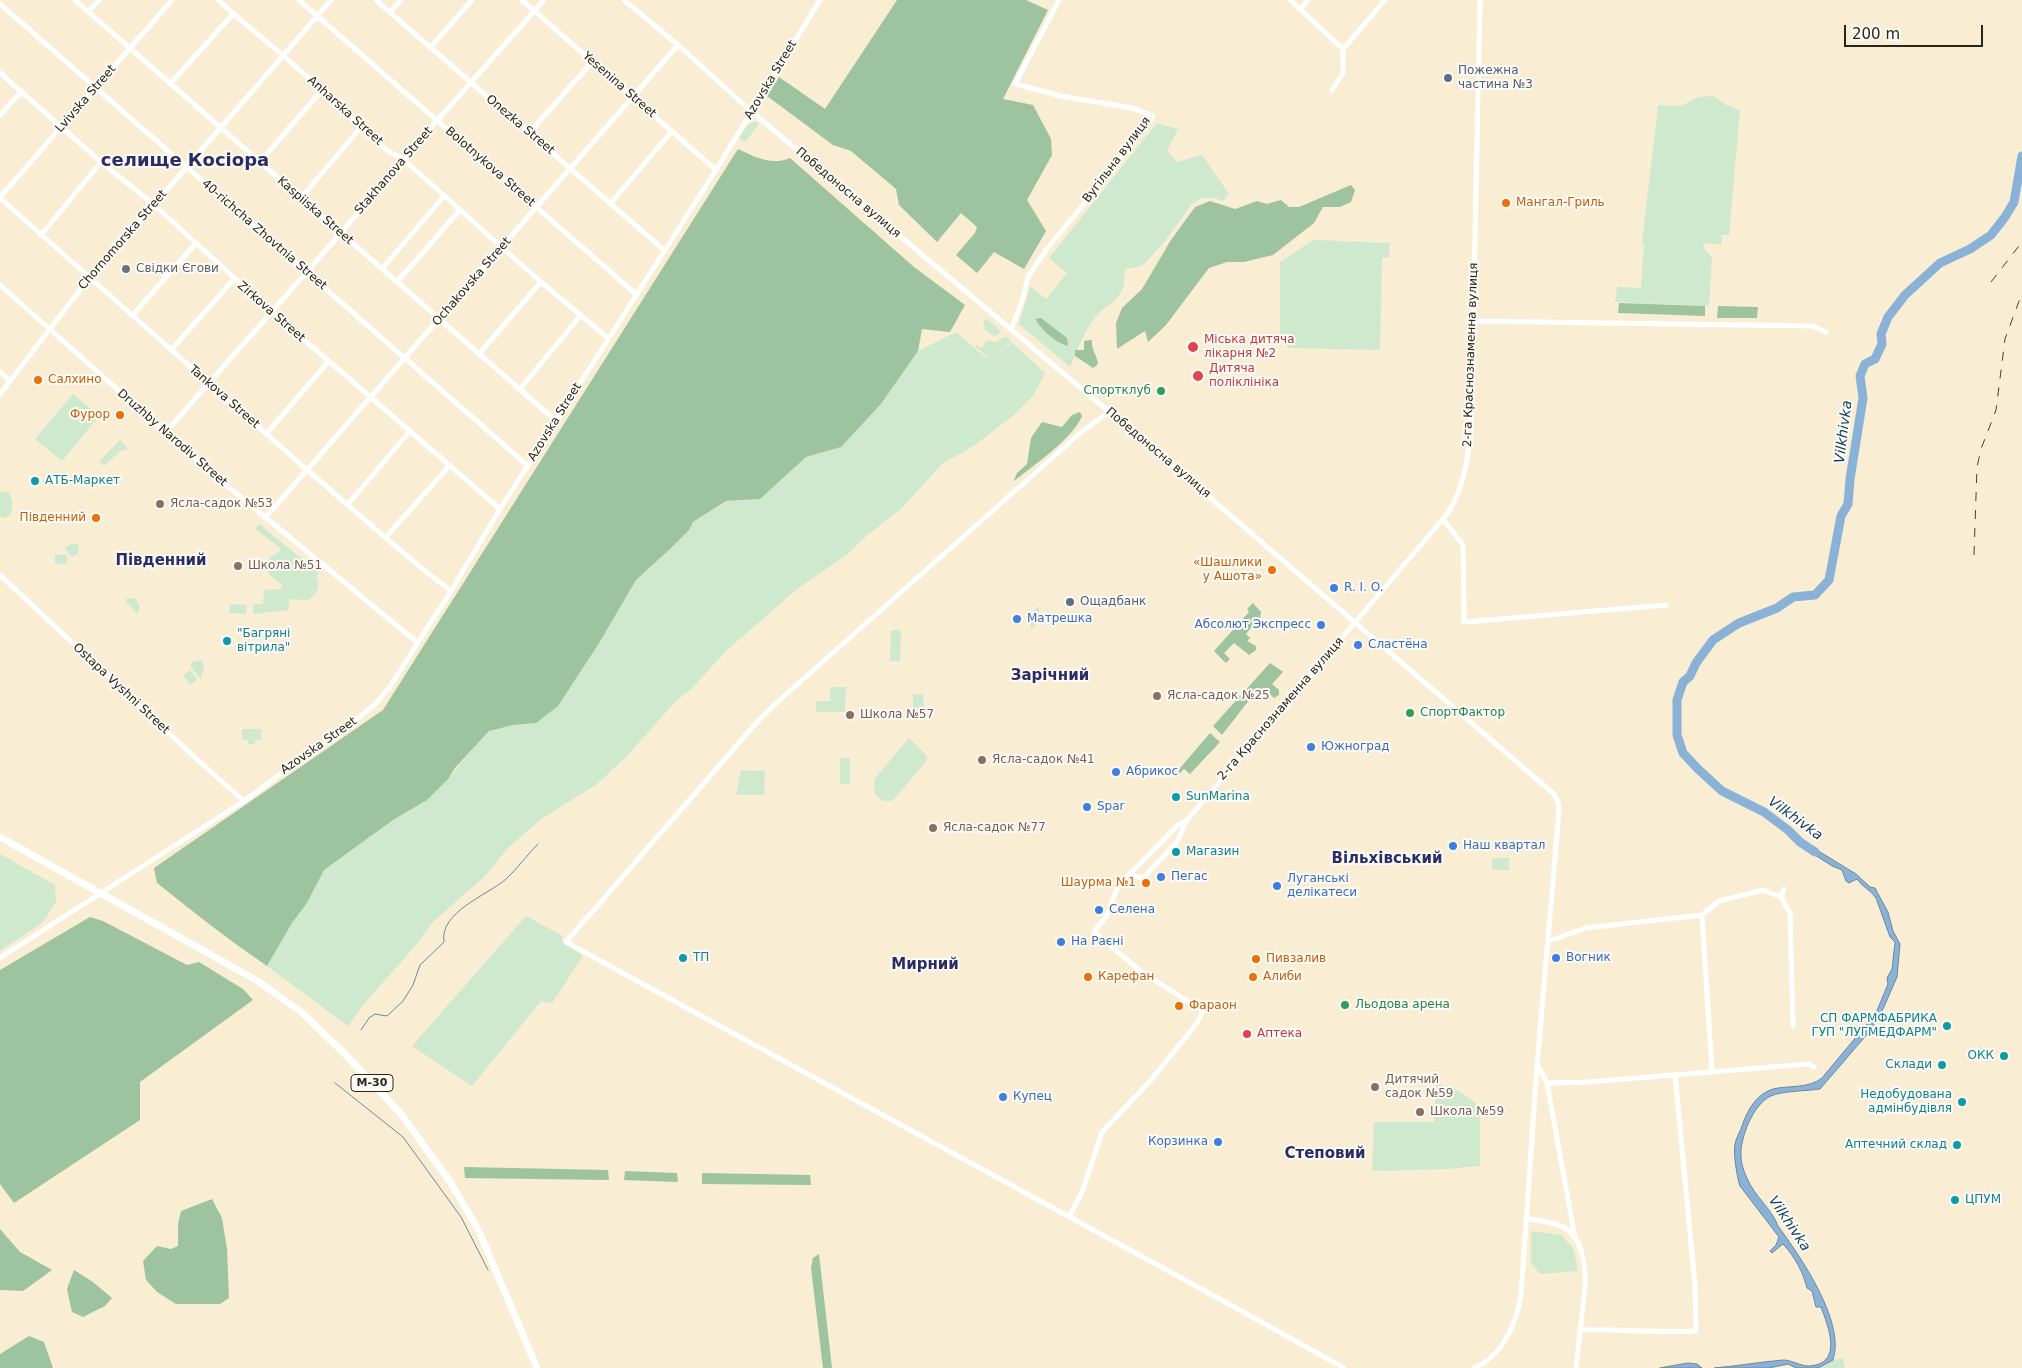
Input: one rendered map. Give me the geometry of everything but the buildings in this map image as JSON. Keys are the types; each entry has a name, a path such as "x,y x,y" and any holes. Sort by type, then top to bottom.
{"highway":[{"name":"М-30","path":"0,837 256,980 300,1011 345,1054 401,1114 451,1183 479,1231 538,1368"}],"street":[{"name":"Kaspiiska Street","path":"75,0 259,163 302,197 556,420"},
{"path":"88,12 99,0"},
{"name":"Lvivska Street","path":"0,197 172,0"},
{"name":"Anharska Street","path":"218,0 283,55 361,127 395,156 403,159 541,282 608,338"},
{"name":"Bolotnykova Street","path":"299,0 637,295"},
{"name":"Chornomorska Street","path":"0,394 90,278 331,0"},
{"name":"Onezka Street","path":"376,0 664,250"},
{"path":"390,12 401,0"},
{"path":"430,48 472,0"},
{"name":"Yesenina Street","path":"522,0 716,170"},
{"name":"Stakhanova Street","path":"166,433 341,233 403,159 472,84 544,0"},
{"name":"Победоносна вулиця","path":"624,0 678,45 752,112 1356,622 1554,794 1558,802 1559,811 1521,1295 1518,1315 1509,1334 1493,1355 1474,1368"},
{"name":"Azovska Street","path":"0,958 244,801 341,733 375,704 400,673 527,465 716,170 820,0"},
{"name":"Вугільна вулиця","path":"1011,330 1022,302 1028,277 1046,250 1123,156 1153,116 1132,108 1061,96 1015,84 1059,0"},
{"path":"1290,0 1343,49"},
{"path":"1300,9 1308,0"},
{"path":"1332,90 1343,73 1343,49 1385,0"},
{"name":"2-га Краснознаменна вулиця","path":"1187,820 1178,825 1130,874 1140,878 1145,876 1176,842 1187,820 1442,519 1456,500 1461,487 1469,449 1480,0"},
{"name":"40-richcha Zhovtnia Street","path":"0,4 527,465"},
{"path":"170,84 233,14"},
{"name":"Ochakovska Street","path":"265,518 678,45"},
{"path":"529,132 592,62"},
{"name":"Zirkova Street","path":"0,73 101,162 153,204 328,362 500,509"},
{"path":"259,163 322,90"},
{"path":"0,116 22,91"},
{"path":"302,197 361,127"},
{"path":"610,204 672,131"},
{"path":"41,235 101,162"},
{"path":"382,269 444,196"},
{"name":"Tankova Street","path":"0,197 307,470 426,572 451,591"},
{"path":"397,282 460,210"},
{"path":"132,316 196,243"},
{"path":"171,350 234,278"},
{"path":"479,354 541,282"},
{"name":"Druzhby Narodiv Street","path":"0,285 166,433 265,518 418,643"},
{"path":"520,389 581,316"},
{"path":"1473,320 1813,326 1826,332"},
{"path":"266,434 328,362"},
{"path":"0,372 10,381"},
{"path":"1109,412 1080,433 774,705 566,942 884,1116 1070,1215 1140,1256 1344,1368"},
{"path":"348,504 410,431"},
{"path":"386,536 450,465"},
{"path":"1442,519 1463,545 1464,622 1666,605"},
{"name":"Ostapa Vyshni Street","path":"0,575 244,801"},
{"path":"1070,1215 1082,1192 1102,1132 1151,1080 1197,1023 1203,1011 1144,972 1094,932 1106,915 1118,886 1130,874"},
{"path":"1784,889 1782,897 1790,913 1793,1026"},
{"path":"1549,941 1586,928 1702,916 1719,901 1763,890 1782,897"},
{"path":"1702,916 1712,1071"},
{"path":"1547,1083 1588,1082 1809,1064 1814,1067"},
{"path":"1538,1066 1547,1083 1576,1241"},
{"path":"1581,1330 1696,1331 1695,1286 1675,1074"},
{"path":"1526,1218 1565,1228 1576,1241 1581,1251 1586,1275 1576,1368"}],"green space":[{"path":"897,0 1026,0 1048,10 1003,99 1033,105 1051,139 1052,155 1027,200 1046,231 1024,269 994,252 977,273 956,255 975,233 977,227 961,213 937,242 899,205 896,189 851,151 833,145 767,96 779,77 825,109"},
{"path":"1713,96 1726,105 1740,110 1729,235 1722,235 1721,245 1704,243 1703,247 1712,258 1709,306 1615,302 1617,287 1641,288 1644,243 1642,243 1658,105 1681,106 1699,97"},
{"path":"753,122 758,122 758,125 745,142 739,138 745,128"},
{"path":"1157,123 1178,129 1167,151 1177,162 1202,155 1229,194 1223,201 1215,198 1201,198 1192,204 1165,241 1146,262 1141,266 1125,269 1124,285 1120,294 1093,320 1082,339 1070,367 1019,324 1030,286 1046,299 1067,273 1049,258"},
{"path":"738,149 770,161 790,158 914,267 965,305 950,332 922,329 918,351 881,404 841,447 806,457 760,499 726,501 693,522 689,530 636,580 601,640 558,706 536,723 513,725 489,731 455,768 448,779 427,800 393,820 324,870 307,903 292,923 267,966 211,926 157,883 154,868 383,710"},
{"path":"1351,185 1355,190 1351,202 1340,207 1323,207 1314,223 1273,255 1244,262 1227,262 1209,268 1166,325 1148,342 1145,331 1117,349 1116,323 1122,308 1142,289 1171,240 1195,207 1210,201 1235,209 1257,201 1267,204 1281,200 1289,207 1299,207"},
{"path":"1313,240 1390,243 1389,257 1382,258 1380,350 1288,348 1280,334 1280,262"},
{"path":"1619,303 1705,306 1705,316 1618,313"},
{"path":"1718,306 1758,307 1757,318 1717,318"},
{"path":"1041,318 1067,338 1068,346 1058,342 1045,332 1035,319"},
{"path":"987,319 1000,330 999,334 994,336 985,330 983,321"},
{"path":"956,332 986,358 1012,343 1045,373 1033,396 1014,415 975,445 942,464 902,508 865,537 848,554 797,589 727,650 693,687 674,703 627,756 597,784 540,820 507,849 486,875 433,922 415,946 364,1004 348,1026 267,966 292,923 307,903 324,870 393,820 423,802 445,782 485,731 513,725 536,723 601,640 636,580 670,549 693,522 726,501 760,499 806,457 841,447 881,404 918,351"},
{"path":"1006,336 1012,342 987,357 975,346 976,344 981,348 987,340 995,342"},
{"path":"1092,340 1092,347 1098,364 1093,368 1075,356 1075,350 1084,350 1084,341"},
{"path":"73,394 99,416 62,461 35,439"},
{"path":"1080,412 1082,416 1070,434 1051,452 1013,482 1017,473 1027,464 1031,438 1042,422 1062,427 1072,415"},
{"path":"120,440 128,449 120,451 104,466 99,462"},
{"path":"0,492 9,493 12,501 10,515 5,518 0,517"},
{"path":"259,524 319,573 316,576 318,590 314,595 308,600 289,599 289,610 253,614 253,604 263,604 264,590 281,589 283,586 267,570 270,557 280,551 280,548 255,529"},
{"path":"69,544 79,544 78,554 72,557 65,550"},
{"path":"55,555 67,555 67,564 55,564"},
{"path":"180,559 197,559 197,563 192,568 186,568"},
{"path":"128,598 136,599 140,607 137,614 125,600"},
{"path":"1253,603 1261,612 1259,625 1253,625 1246,634 1250,638 1247,641 1256,646 1256,650 1249,655 1234,643 1224,653 1230,659 1226,663 1214,651 1249,612 1247,609"},
{"path":"230,604 247,605 246,614 229,613"},
{"path":"1039,606 1039,621 1031,629 1031,614"},
{"path":"891,630 901,630 900,661 890,661"},
{"path":"201,660 204,665 201,679 191,667 191,663"},
{"path":"1270,663 1283,672 1272,684 1279,690 1279,695 1274,698 1267,691 1263,694 1257,690 1222,735 1213,726"},
{"path":"190,670 197,679 190,685 183,676"},
{"path":"830,687 846,687 845,712 816,712 816,701 830,701"},
{"path":"913,694 923,694 924,714 913,714"},
{"path":"242,729 261,729 261,740 255,740 255,744 248,744 248,740 242,739"},
{"path":"1210,733 1220,742 1190,774 1184,769 1176,777 1174,775"},
{"path":"909,738 928,757 895,798 891,801 883,801 875,794 874,783 876,777"},
{"path":"840,758 850,758 850,784 840,784"},
{"path":"741,770 765,771 764,795 736,795"},
{"path":"0,854 55,885 56,902 42,923 0,951"},
{"path":"1492,858 1509,858 1509,870 1492,870"},
{"path":"526,916 563,936 562,941 583,956 552,1003 541,1001 472,1086 412,1046"},
{"path":"90,917 103,921 187,965 199,962 243,989 253,1000 140,1082 140,1120 14,1203 0,1184 0,970"},
{"path":"1436,1083 1460,1092 1480,1108 1480,1166 1372,1171 1374,1122 1434,1122"},
{"path":"464,1167 608,1170 609,1180 465,1178"},
{"path":"625,1171 677,1173 678,1182 624,1180"},
{"path":"702,1173 810,1175 811,1185 702,1184"},
{"path":"212,1199 222,1218 227,1249 229,1298 220,1304 176,1304 157,1292 146,1280 143,1261 157,1246 171,1249 178,1246 178,1224 181,1211"},
{"path":"0,1229 20,1252 52,1270 23,1291 0,1290"},
{"path":"1531,1231 1561,1235 1573,1248 1578,1271 1540,1274 1531,1263"},
{"path":"819,1254 832,1368 823,1368 811,1268 813,1258"},
{"path":"74,1270 93,1282 112,1298 105,1306 83,1317 72,1312 67,1289"},
{"path":"29,1336 44,1342 53,1368 0,1368 0,1354"},
{"path":"1843,1358 1845,1368 1817,1368 1833,1360"}],"water":[{"path":"1807,844 1856,874 1870,887 1875,888 1888,912 1893,931 1900,944 1897,977 1883,1009 1870,1031 1820,1089 1781,1093 1765,1100 1749,1122 1741,1149 1742,1164 1750,1185 1772,1214 1819,1290 1833,1327 1835,1345 1833,1360 1818,1368 1796,1368 1788,1364 1769,1368 1714,1368 1783,1360 1809,1366 1820,1364 1827,1359 1830,1351 1830,1333 1821,1307 1816,1307 1812,1291 1807,1288 1798,1265 1783,1244 1772,1253 1770,1251 1776,1245 1779,1237 1740,1186 1735,1153 1736,1142 1744,1120 1757,1099 1773,1089 1811,1084 1822,1078 1876,1013 1888,984 1887,978 1892,969 1895,942 1890,937 1876,898 1857,879 1849,883 1846,881 1842,870 1832,866 1804,848"},
{"path":"1688,1363 1697,1364 1702,1368 1660,1368"}],"waterway":[{"name":"Vilkhivka","path":"1815,852 1764,812 1722,791 1683,753 1677,735 1677,700 1683,682 1690,676 1696,663 1713,640 1739,623 1777,608 1793,597 1815,595 1829,580 1841,516 1848,504 1850,479 1863,398 1860,376 1865,364 1875,359 1882,344 1881,334 1888,317 1905,295 1940,263 1970,249 1991,235 2005,217 2014,202 2022,156"},
{"path":"361,1030 369,1018 375,1014 387,1016 403,1001 413,985 420,965 444,942 444,931 457,913 506,879 538,844"},
{"path":"335,1083 403,1137 461,1217 488,1270"}],"railway":[{"path":"1991,282 2022,242"},
{"path":"1974,555 1977,467 1981,449 1996,410 2005,339 2022,293"}],"place":[{"name":"Пожежна частина №3","path":"1448,78"},
{"name":"Мангал-Гриль","path":"1506,203"},
{"name":"Свідки Єгови","path":"126,269"},
{"name":"Міська дитяча лікарня №2","path":"1193,347"},
{"name":"Дитяча поліклініка","path":"1198,376"},
{"name":"Салхино","path":"38,380"},
{"name":"Спортклуб","path":"1161,391"},
{"name":"Фурор","path":"120,415"},
{"name":"АТБ-Маркет","path":"35,481"},
{"name":"Ясла-садок №53","path":"160,504"},
{"name":"Південний","path":"96,518"},
{"name":"Школа №51","path":"238,566"},
{"name":"«Шашлики у Ашота»","path":"1272,570"},
{"name":"R. I. O.","path":"1334,588"},
{"name":"Ощадбанк","path":"1070,602"},
{"name":"Матрешка","path":"1017,619"},
{"name":"Абсолют Экспресс","path":"1321,625"},
{"name":"\"Багряні вітрила\"","path":"227,641"},
{"name":"Сластёна","path":"1358,645"},
{"name":"Ясла-садок №25","path":"1157,696"},
{"name":"СпортФактор","path":"1410,713"},
{"name":"Школа №57","path":"850,715"},
{"name":"Южноград","path":"1311,747"},
{"name":"Ясла-садок №41","path":"982,760"},
{"name":"Абрикос","path":"1116,772"},
{"name":"SunMarina","path":"1176,797"},
{"name":"Spar","path":"1087,807"},
{"name":"Ясла-садок №77","path":"933,828"},
{"name":"Наш квартал","path":"1453,846"},
{"name":"Магазин","path":"1176,852"},
{"name":"Пегас","path":"1161,877"},
{"name":"Шаурма №1","path":"1146,883"},
{"name":"Луганські делікатеси","path":"1277,886"},
{"name":"Селена","path":"1099,910"},
{"name":"На Раєні","path":"1061,942"},
{"name":"ТП","path":"683,958"},
{"name":"Вогник","path":"1556,958"},
{"name":"Пивзалив","path":"1256,959"},
{"name":"Карефан","path":"1088,977"},
{"name":"Алиби","path":"1253,977"},
{"name":"Льодова арена","path":"1345,1005"},
{"name":"Фараон","path":"1179,1006"},
{"name":"СП ФАРМФАБРИКА ГУП \"ЛУГМЕДФАРМ\"","path":"1947,1026"},
{"name":"Аптека","path":"1247,1034"},
{"name":"ОКК","path":"2004,1056"},
{"name":"Склади","path":"1942,1065"},
{"name":"Дитячий садок №59","path":"1375,1087"},
{"name":"Купец","path":"1003,1097"},
{"name":"Недобудована адмінбудівля","path":"1962,1102"},
{"name":"Школа №59","path":"1420,1112"},
{"name":"Корзинка","path":"1218,1142"},
{"name":"Аптечний склад","path":"1957,1145"},
{"name":"ЦПУМ","path":"1955,1200"}],"district":[{"name":"селище Косіора","path":"185,161"},
{"name":"Південний","path":"161,561"},
{"name":"Зарічний","path":"1050,676"},
{"name":"Вільхівський","path":"1387,859"},
{"name":"Мирний","path":"925,965"},
{"name":"Степовий","path":"1325,1154"}]}
